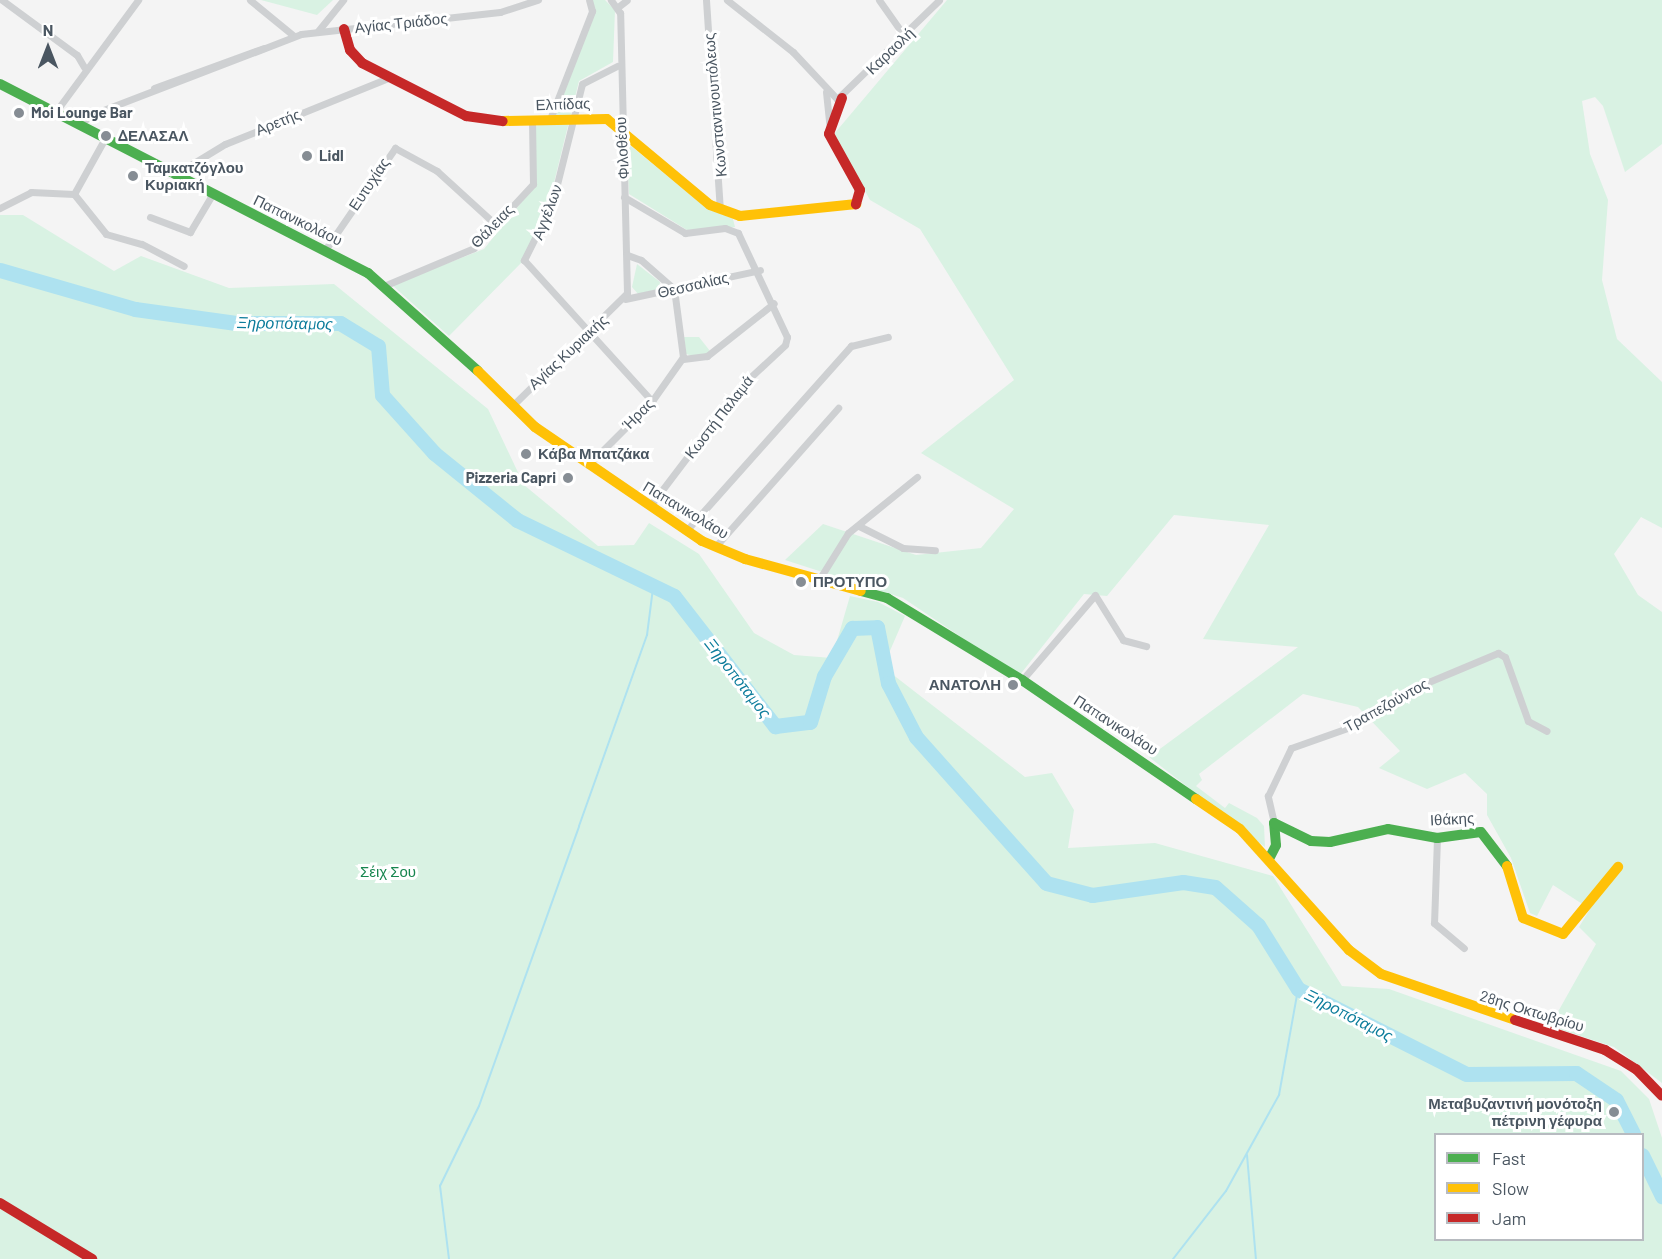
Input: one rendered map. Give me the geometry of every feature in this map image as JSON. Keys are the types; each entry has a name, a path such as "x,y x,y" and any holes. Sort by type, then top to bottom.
{"main road":[{"name":"Ελπίδας","path":"344,29 355,57 388,78 474,119 603,118 720,210 749,216 855,206 861,191 832,145 829,123"},
{"name":"Παπανικολάου","path":"0,84 104,140 325,250 386,285 512,406 588,465 686,531 715,547 820,578 907,608 1022,680 1211,807 1270,857 1349,950 1381,974"},
{"path":"829,123 839,99"},
{"path":"1270,857 1276,845 1274,823"},
{"name":"Ιθάκης","path":"1274,823 1311,841 1330,842 1388,828 1437,838 1465,830 1486,835 1513,874 1523,918 1563,934 1618,867"},
{"name":"28ης Οκτωβρίου","path":"1381,974 1412,989 1598,1047 1628,1063 1662,1096"},
{"path":"0,1203 93,1259"}],"street":[{"path":"2,0 76,55 84,66"},
{"path":"54,114 84,66 138,0"},
{"path":"250,0 294,36"},
{"path":"318,31 343,0"},
{"name":"Αγίας Τριάδος","path":"78,126 124,103 294,36 318,31 500,12 538,0"},
{"path":"550,119 592,11 589,0"},
{"path":"611,0 618,7 627,0"},
{"name":"Κωνσταντινουπόλεως","path":"706,0 720,210"},
{"path":"727,0 793,52 826,92 839,99"},
{"path":"879,0 905,37"},
{"name":"Καραολή","path":"839,99 905,37 939,0"},
{"name":"Φιλοθέου","path":"618,7 617,66 627,255 625,298"},
{"name":"Αγγέλων","path":"617,66 584,82 552,204 524,260 587,334 652,401"},
{"name":"Αρετής","path":"174,175 225,144 388,78"},
{"path":"826,92 829,123"},
{"name":"Θάλειας","path":"386,285 472,249 534,182 531,120"},
{"path":"74,194 104,140"},
{"name":"Ευτυχίας","path":"325,250 393,149 406,150 437,171 495,224"},
{"path":"0,208 32,192 74,194 106,234 142,244 184,266"},
{"path":"150,217 190,232 213,195"},
{"name":"Κωστή Παλαμά","path":"624,197 685,233 725,228 738,233 760,270 774,303 785,344 741,386 650,506"},
{"path":"627,255 637,257 674,289 683,359 707,356 774,303"},
{"name":"Θεσσαλίας","path":"625,298 760,270"},
{"name":"Αγίας Κυριακής","path":"512,406 625,298"},
{"path":"686,531 851,346 888,337"},
{"name":"Ήρας","path":"588,465 652,401 683,359"},
{"path":"715,547 838,408"},
{"path":"820,578 839,543 917,477"},
{"path":"859,526 903,548 935,550"},
{"path":"1022,680 1095,595 1123,640 1146,646"},
{"name":"Τραπεζούντος","path":"1274,823 1268,796 1291,748 1356,724 1407,691 1498,653 1505,657 1528,721 1548,731"},
{"path":"1437,838 1434,923 1464,948"}],"green space":[{"path":"261,0 333,0 317,15"},
{"path":"591,0 605,0 615,10 613,62 579,81 548,207 524,260 449,336 392,285 484,249 533,188 533,126 550,124 595,13"},
{"path":"947,0 1662,0 1662,144 1625,172 1603,106 1595,97 1582,101 1590,154 1608,200 1602,280 1617,339 1662,382 1662,528 1641,517 1614,554 1638,595 1662,612 1662,1083 1614,1047 1550,1026 1596,944 1579,927 1590,909 1553,885 1537,916 1530,913 1511,858 1487,815 1487,794 1465,773 1427,789 1379,768 1400,751 1358,707 1303,694 1199,774 1202,780 1196,786 1225,808 1229,803 1257,818 1264,826 1265,847 1149,757 1298,647 1203,639 1269,525 1174,515 1107,596 1084,594 1019,676 903,598 785,560 823,524 916,555 981,548 1014,509 921,453 1014,380 920,229 870,200 834,134"},
{"path":"631,146 705,207 733,219 735,227 687,230 629,194 627,150"},
{"name":"Σέιχ Σου","path":"0,215 23,215 114,271 141,256 229,288 334,284 488,409 524,485 598,546 634,545 649,523 699,554 754,633 794,655 832,658 850,596 878,602 905,616 883,667 1025,777 1052,773 1074,810 1068,848 1155,843 1273,876 1342,986 1389,989 1621,1071 1649,1099 1662,1138 1662,1259 0,1259"},
{"path":"637,264 660,282 659,289 638,294 632,287"},
{"path":"684,337 699,337 710,351 700,358 686,354"}],"waterway":[{"name":"Ξηροπόταμος","path":"0,270 135,309 236,323 340,323 378,346 382,395 434,453 517,520 674,596 775,726 810,722 824,676 852,628 877,627 888,683 916,737 1046,883 1092,895 1183,882 1215,887 1258,925 1298,989 1466,1074 1576,1073 1616,1100 1632,1133"},
{"path":"449,1259 440,1186 479,1106 579,826 647,635 653,588"},
{"path":"1173,1259 1226,1191 1279,1095 1298,989"},
{"path":"1247,1155 1256,1259"},
{"name":"Ξηροπόταμος","path":"1644,1159 1662,1196"}],"traffic: fast":[{"path":"0,84 368,273 478,371"},
{"path":"861,591 887,598 1022,680 1196,799"},
{"path":"1270,857 1276,845 1274,823 1311,841 1330,842 1388,829 1437,838 1481,832 1507,866"}],"traffic: slow":[{"path":"503,121 607,119 710,205 740,216 856,204"},
{"path":"478,371 535,427 702,541 745,559 861,591"},
{"path":"1196,799 1240,829 1349,950 1381,974 1515,1020"},
{"path":"1507,866 1523,918 1563,934 1618,867"}],"traffic: jam":[{"path":"344,29 350,50 362,63 466,116 503,121"},
{"path":"842,98 829,134 860,190 856,204"},
{"path":"1515,1020 1605,1050 1636,1069 1662,1096"},
{"path":"0,1203 92,1259"}],"place":[{"name":"Moi Lounge Bar","path":"19,113"},
{"name":"ΔΕΛΑΣΑΛ","path":"106,136"},
{"name":"Lidl","path":"307,156"},
{"name":"Ταμκατζόγλου Κυριακή","path":"133,176"},
{"name":"Κάβα Μπατζάκα","path":"526,454"},
{"name":"Pizzeria Capri","path":"568,478"},
{"name":"ΠΡΟΤΥΠΟ","path":"801,582"},
{"name":"ΑΝΑΤΟΛΗ","path":"1013,685"},
{"name":"Μεταβυζαντινή μονότοξη πέτρινη γέφυρα","path":"1614,1112"}]}
